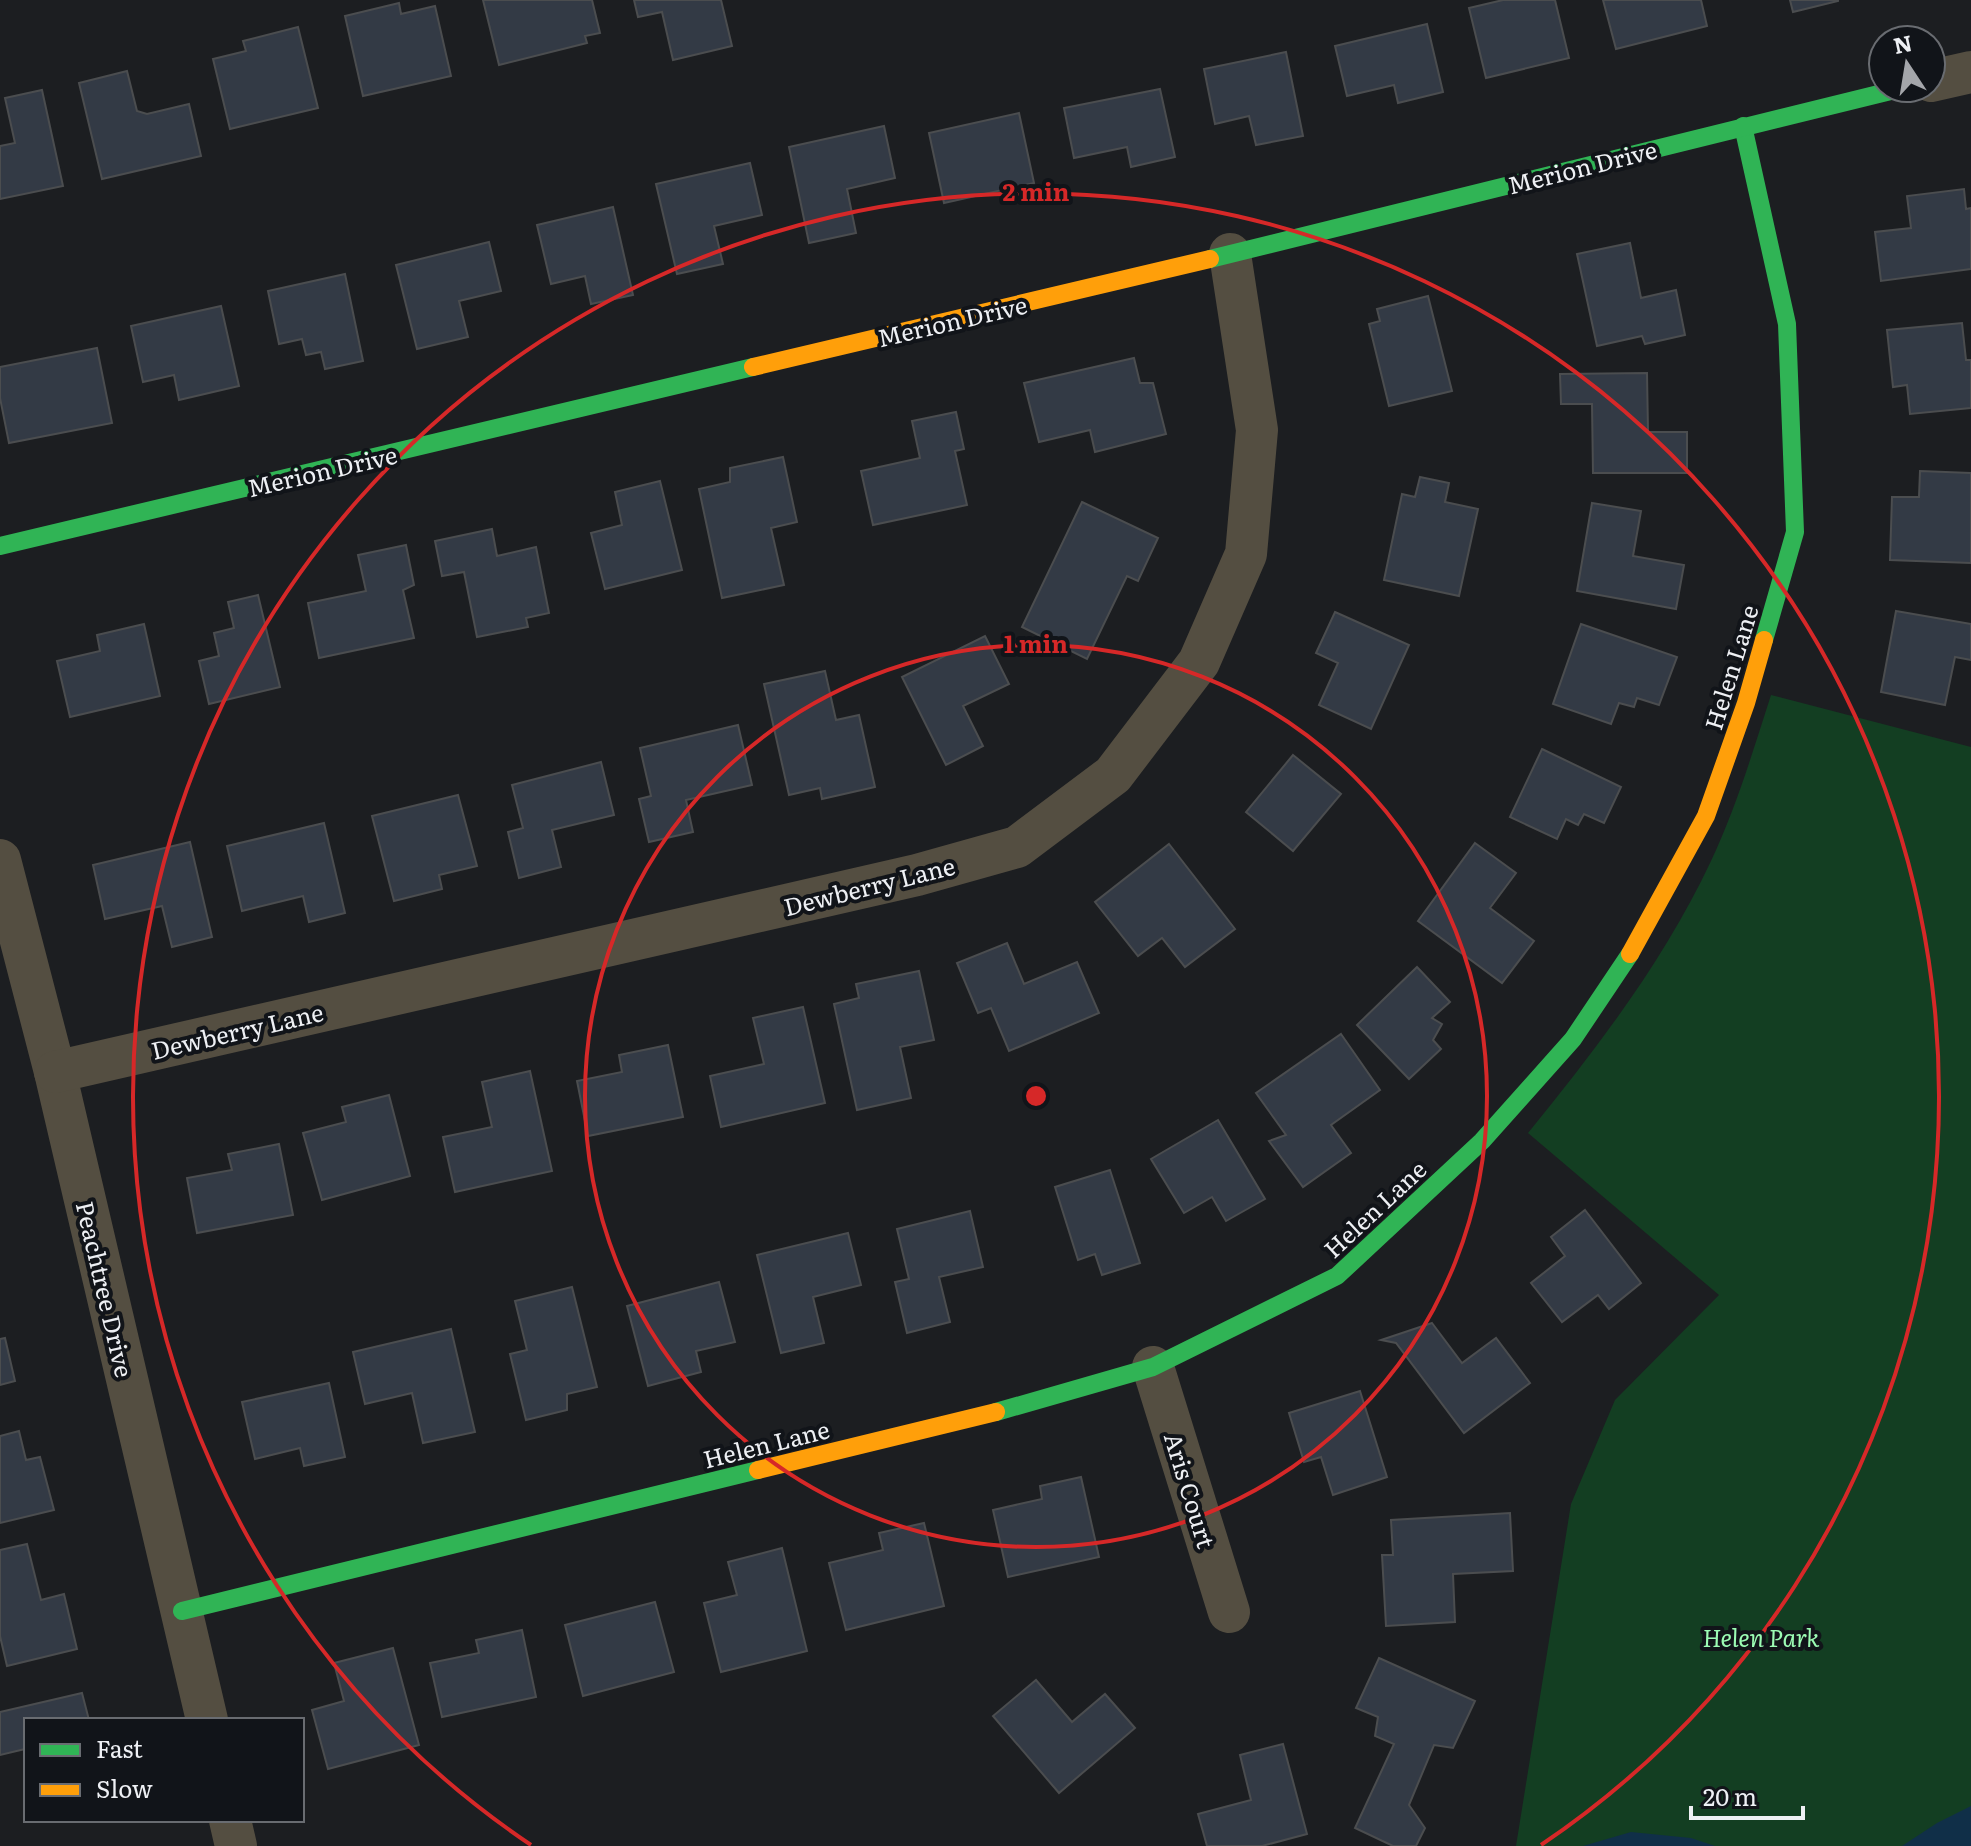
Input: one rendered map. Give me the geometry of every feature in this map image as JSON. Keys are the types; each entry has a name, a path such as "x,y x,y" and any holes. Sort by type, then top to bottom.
{"street":[{"path":"1947,77 1971,72"},
{"name":"Merion Drive","path":"0,546 1230,254 1867,97"},
{"name":"Helen Lane","path":"182,1611 1036,1402 1153,1367 1337,1276 1482,1141 1573,1039 1637,944 1706,816 1746,703 1795,532 1787,324 1743,126"},
{"name":"Dewberry Lane","path":"55,1072 917,875 1017,847 1113,775 1199,662 1246,554 1257,430 1230,254"},
{"name":"Peachtree Drive","path":"0,860 55,1072 207,1718"},
{"name":"Aris Court","path":"1153,1367 1229,1612"},
{"path":"230,1822 236,1846"}],"green space":[{"name":"Helen Park","path":"1771,695 1971,747 1971,1846 1516,1846 1571,1504 1615,1400 1719,1295 1528,1133 1628,1003 1692,898 1728,821"}],"water":[{"path":"1971,1806 1971,1846 1902,1846 1937,1823"},
{"path":"1631,1832 1691,1838 1715,1846 1583,1846"}],"building":[{"path":"483,0 592,0 600,33 585,36 587,43 499,65"},
{"path":"634,0 721,0 732,46 673,60 662,12 638,17"},
{"path":"1503,0 1555,0 1569,58 1486,78 1469,8"},
{"path":"1603,0 1701,0 1707,26 1616,49"},
{"path":"1790,0 1838,0 1838,1 1793,12"},
{"path":"399,3 401,14 435,6 451,76 363,96 345,16"},
{"path":"1427,24 1443,92 1398,103 1394,85 1347,96 1335,46"},
{"path":"298,27 318,108 230,129 213,59 246,51 243,41"},
{"path":"1286,52 1303,136 1256,145 1249,116 1215,124 1204,69"},
{"path":"127,71 137,111 147,114 189,104 201,156 102,179 79,83"},
{"path":"1160,89 1175,157 1131,167 1127,147 1074,158 1064,108"},
{"path":"42,90 63,186 0,199 0,146 15,143 5,98"},
{"path":"1019,113 1034,183 944,203 929,133"},
{"path":"884,126 895,178 847,189 856,233 809,243 789,147"},
{"path":"750,163 762,215 714,226 723,264 677,274 656,184"},
{"path":"1964,189 1966,209 1971,208 1971,269 1881,281 1875,232 1911,228 1907,196"},
{"path":"613,207 633,295 591,304 585,276 551,284 537,225"},
{"path":"489,242 501,291 459,301 468,337 417,349 396,265"},
{"path":"1630,243 1641,298 1676,290 1685,335 1645,344 1642,336 1597,346 1577,254"},
{"path":"345,274 363,361 325,369 321,352 306,355 302,339 279,344 268,291"},
{"path":"1428,296 1452,391 1389,406 1369,324 1380,321 1377,309"},
{"path":"221,306 239,386 179,400 174,375 143,382 131,326"},
{"path":"1962,323 1966,360 1971,360 1971,408 1910,414 1907,385 1893,387 1887,330"},
{"path":"97,348 112,423 9,443 0,398 0,367"},
{"path":"1134,358 1140,383 1153,383 1166,434 1095,452 1090,430 1039,442 1024,383"},
{"path":"1647,373 1648,432 1687,432 1687,473 1593,473 1592,404 1561,404 1560,374"},
{"path":"956,412 964,449 955,451 967,505 873,525 861,471 920,458 912,421"},
{"path":"783,457 797,522 771,528 784,585 722,598 699,489 730,482 730,468"},
{"path":"1920,471 1971,473 1971,563 1890,560 1892,497 1919,497"},
{"path":"1420,477 1449,483 1445,502 1478,509 1459,596 1384,580 1402,494 1415,497"},
{"path":"660,481 682,570 605,589 591,533 622,525 615,492"},
{"path":"1082,502 1158,538 1138,581 1127,576 1087,659 1022,627"},
{"path":"1592,503 1641,511 1633,556 1684,565 1676,609 1577,591"},
{"path":"492,529 497,556 536,547 549,613 526,618 528,627 477,637 464,572 442,576 435,541"},
{"path":"406,545 414,585 403,590 414,638 319,658 308,603 366,591 358,555"},
{"path":"258,595 280,687 209,704 199,661 219,656 214,633 234,628 228,602"},
{"path":"1896,611 1971,624 1971,660 1955,657 1945,705 1881,692"},
{"path":"1335,612 1409,645 1371,729 1319,705 1338,663 1316,653"},
{"path":"144,624 160,696 70,717 57,661 100,651 97,635"},
{"path":"1581,624 1677,657 1659,705 1637,698 1634,707 1619,703 1611,724 1553,704"},
{"path":"985,636 1009,684 963,706 983,746 946,765 902,677"},
{"path":"825,671 836,720 859,715 875,787 822,799 820,788 789,795 764,684"},
{"path":"738,725 752,785 686,800 693,832 649,842 639,799 651,796 640,748"},
{"path":"1542,749 1621,787 1604,823 1584,814 1578,825 1566,819 1557,839 1510,817"},
{"path":"1293,755 1341,794 1293,851 1246,812"},
{"path":"601,762 614,815 552,830 561,867 519,878 508,832 523,828 512,785"},
{"path":"458,795 477,866 439,875 442,889 394,901 372,816"},
{"path":"324,823 345,913 309,922 303,896 242,911 227,846"},
{"path":"190,842 212,937 172,947 162,906 105,919 93,865"},
{"path":"1475,843 1516,873 1490,908 1534,941 1502,983 1418,921"},
{"path":"1169,844 1235,929 1185,967 1162,938 1138,956 1095,902"},
{"path":"1007,943 1024,984 1077,962 1099,1013 1009,1051 991,1008 978,1013 957,963"},
{"path":"1417,967 1450,1002 1432,1018 1442,1024 1433,1040 1441,1049 1409,1079 1357,1025"},
{"path":"919,971 934,1040 900,1047 911,1098 857,1110 834,1004 859,998 856,984"},
{"path":"803,1007 825,1103 721,1127 710,1076 764,1064 753,1018"},
{"path":"1341,1034 1380,1090 1331,1125 1351,1153 1303,1187 1269,1141 1286,1135 1256,1093"},
{"path":"668,1045 683,1117 588,1136 577,1081 622,1072 619,1055"},
{"path":"530,1071 552,1171 455,1192 443,1137 492,1127 482,1082"},
{"path":"389,1095 410,1176 322,1200 303,1133 346,1122 342,1107"},
{"path":"1218,1120 1265,1199 1226,1221 1212,1197 1184,1213 1151,1159"},
{"path":"279,1144 293,1215 197,1233 187,1178 232,1170 228,1154"},
{"path":"1110,1170 1140,1263 1102,1275 1095,1254 1078,1260 1055,1187"},
{"path":"1585,1210 1641,1283 1609,1309 1598,1295 1562,1322 1531,1283 1565,1256 1551,1237"},
{"path":"970,1211 983,1267 939,1277 950,1322 907,1333 895,1282 909,1279 897,1229"},
{"path":"848,1233 861,1285 813,1297 824,1343 781,1353 757,1255"},
{"path":"719,1282 735,1342 696,1351 701,1372 648,1386 627,1306"},
{"path":"572,1287 597,1387 567,1394 567,1410 526,1420 510,1354 527,1350 515,1301"},
{"path":"1432,1323 1462,1363 1496,1338 1530,1383 1464,1433 1396,1343 1381,1340"},
{"path":"451,1329 475,1432 423,1443 412,1393 365,1404 353,1352"},
{"path":"5,1338 15,1381 0,1385 0,1339"},
{"path":"329,1383 345,1457 304,1466 300,1448 255,1459 242,1402"},
{"path":"1360,1391 1387,1477 1333,1495 1321,1457 1304,1462 1289,1413"},
{"path":"19,1431 26,1460 40,1457 54,1510 0,1523 0,1436"},
{"path":"1081,1477 1099,1557 1008,1577 993,1510 1042,1499 1040,1486"},
{"path":"1510,1513 1513,1571 1453,1574 1455,1622 1386,1626 1382,1555 1393,1555 1391,1520"},
{"path":"924,1523 944,1606 846,1630 829,1563 883,1550 879,1533"},
{"path":"27,1544 41,1600 64,1594 77,1649 7,1666 0,1636 0,1550"},
{"path":"782,1548 807,1651 721,1672 704,1603 737,1595 728,1562"},
{"path":"655,1602 674,1672 583,1696 565,1625"},
{"path":"522,1630 536,1697 442,1717 430,1663 479,1653 476,1640"},
{"path":"393,1648 419,1745 328,1769 312,1710 344,1701 334,1663"},
{"path":"1379,1658 1475,1701 1453,1748 1434,1745 1409,1805 1425,1828 1416,1846 1393,1846 1355,1828 1394,1744 1375,1736 1378,1717 1356,1708"},
{"path":"1036,1680 1072,1722 1105,1694 1135,1728 1059,1793 993,1716"},
{"path":"82,1693 88,1718 24,1718 24,1749 0,1755 0,1712"},
{"path":"1283,1744 1307,1834 1262,1846 1207,1846 1198,1814 1251,1800 1240,1755"}],"traffic: fast":[{"path":"1210,259 1867,97"},
{"path":"1743,126 1787,324 1795,532 1764,640"},
{"path":"0,546 753,367"},
{"path":"996,1412 1153,1367 1337,1276 1482,1141 1573,1039 1630,954"},
{"path":"182,1611 758,1470"}],"traffic: slow":[{"path":"753,367 1210,259"},
{"path":"1630,954 1706,816 1746,703 1764,640"},
{"path":"758,1470 996,1412"}]}
